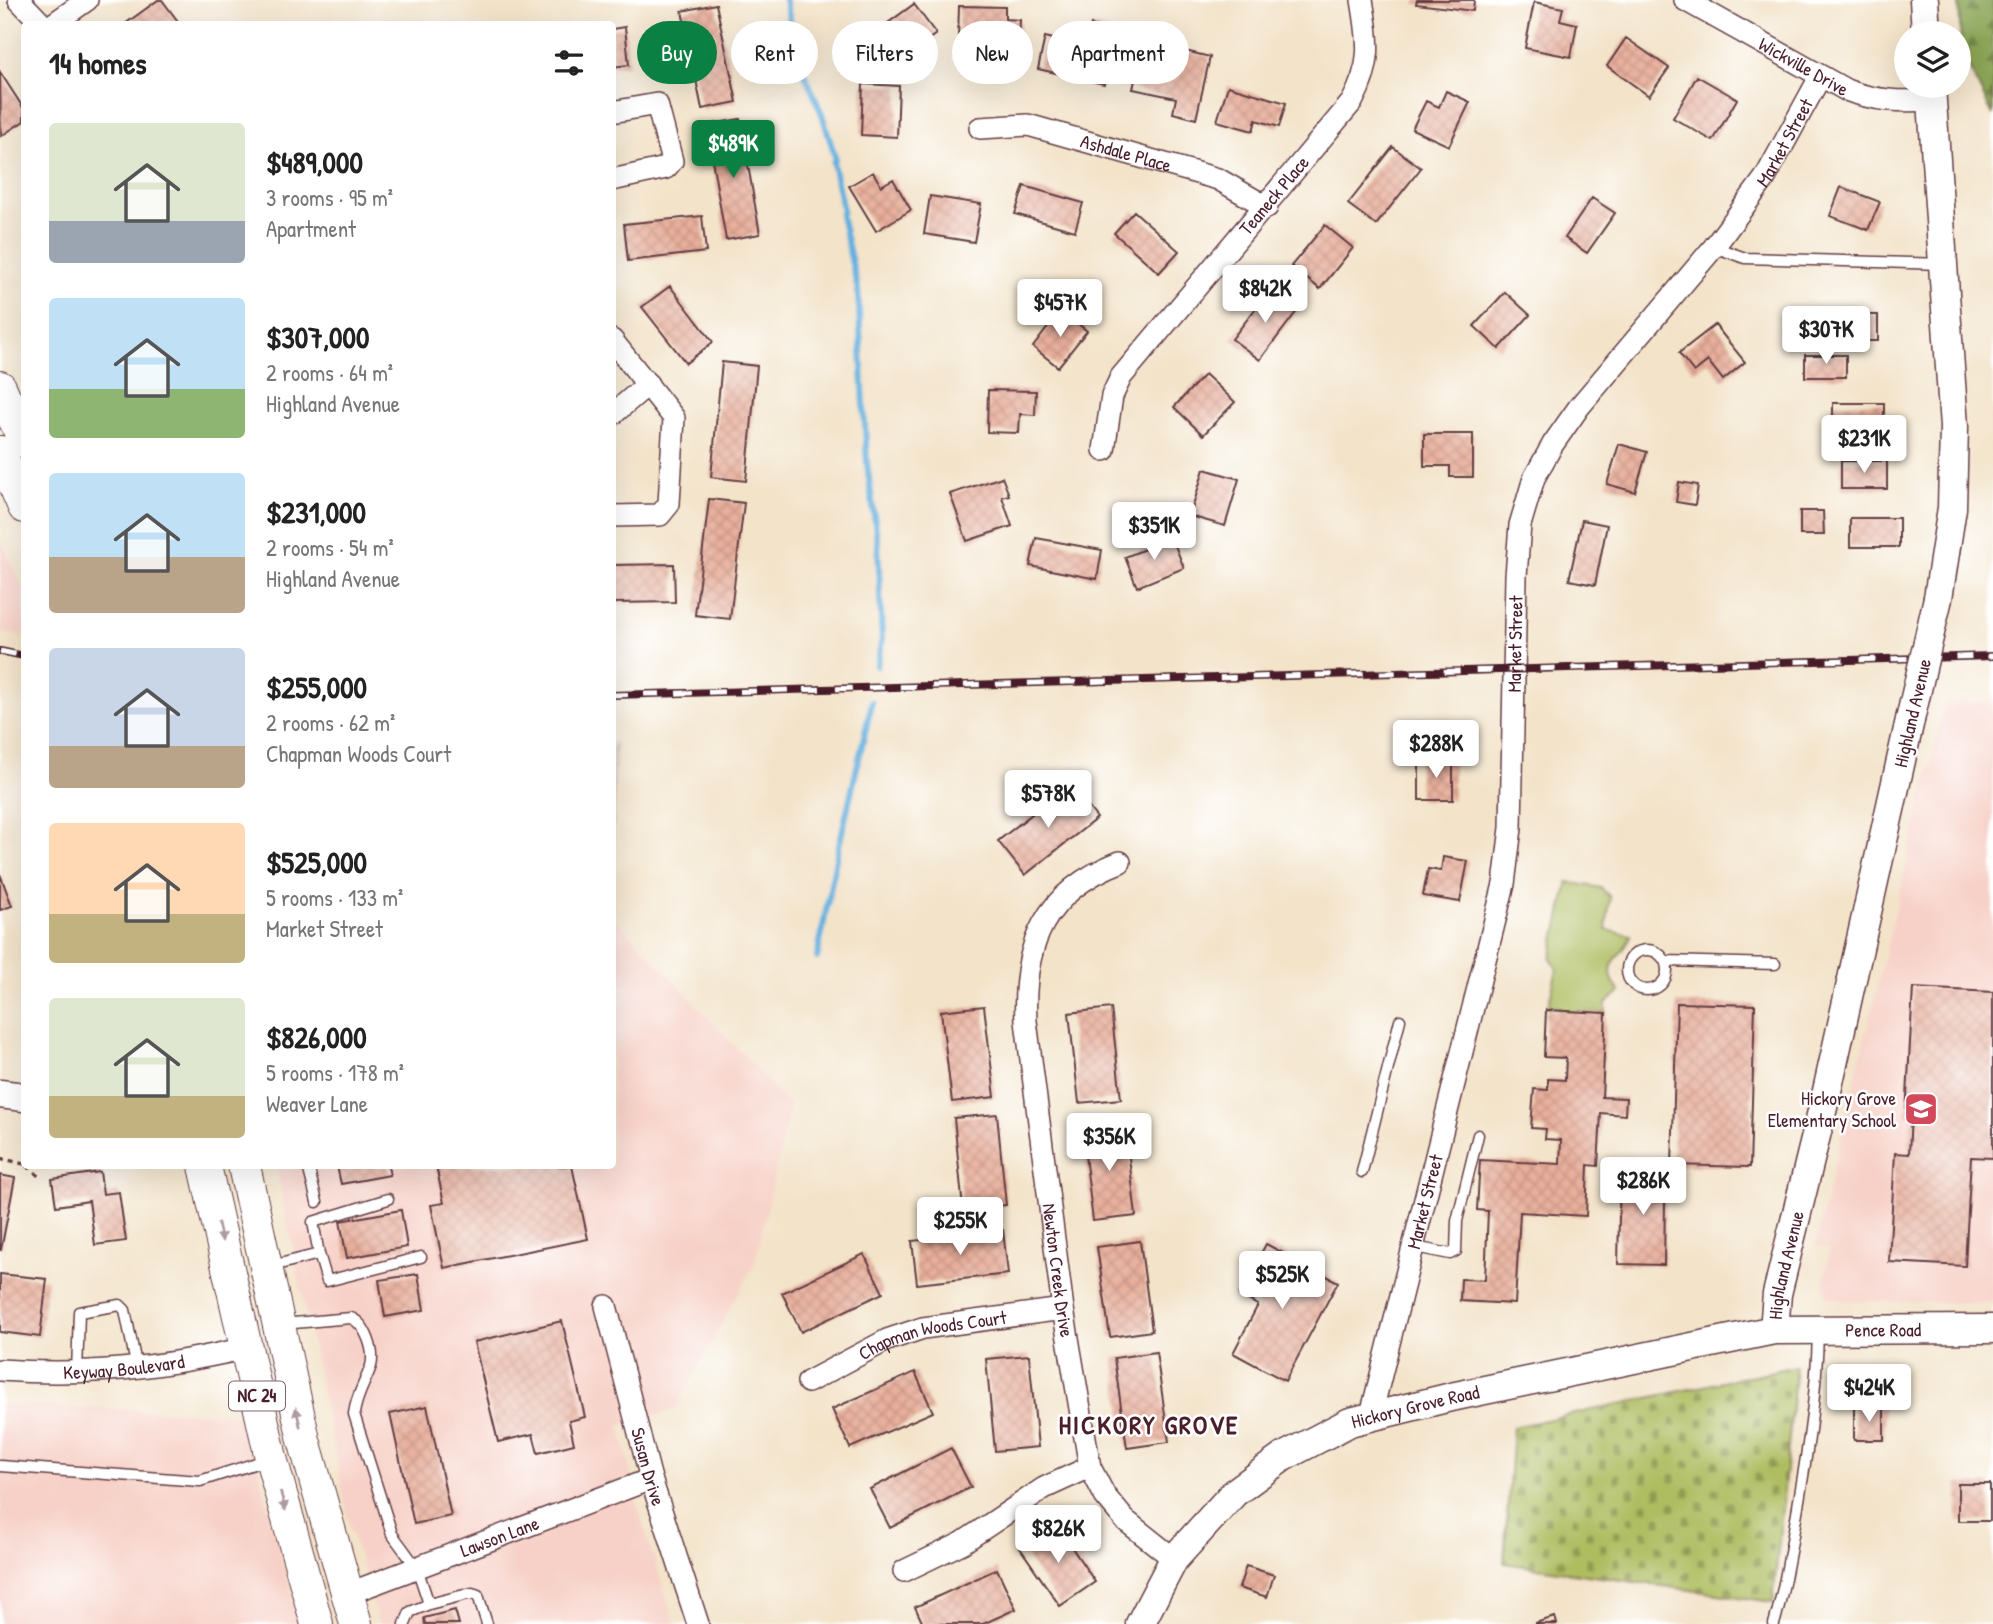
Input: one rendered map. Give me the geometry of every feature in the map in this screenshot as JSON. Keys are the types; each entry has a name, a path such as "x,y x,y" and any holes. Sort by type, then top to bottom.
{"main road":[{"path":"0,387 21,434"},
{"path":"0,452 21,500"},
{"name":"NC 24","path":"206,1169 271,1458 317,1624"},
{"name":"NC 24","path":"248,1169 276,1324 304,1440 356,1624"}],"street":[{"path":"19,0 39,21"},
{"path":"58,21 87,0"},
{"name":"Teaneck Place","path":"1104,450 1109,408 1121,377 1352,102 1362,82 1368,58 1369,33 1362,0"},
{"name":"Wickville Drive","path":"1685,0 1820,77 1869,99 1894,97"},
{"path":"1924,0 1925,21"},
{"name":"Market Street","path":"1371,1415 1380,1370 1415,1247 1504,884 1511,828 1516,576 1520,526 1528,493 1553,444 1579,407 1714,247 1765,178 1820,77"},
{"name":"Highland Avenue","path":"1774,1330 1777,1294 1824,1104 1948,545 1954,470 1952,382 1931,98"},
{"path":"616,111 657,104 672,161 666,168 616,179"},
{"name":"Ashdale Place","path":"980,128 1028,125 1218,179 1266,207"},
{"path":"616,345 674,418 668,504 660,515 616,516"},
{"path":"616,412 648,384"},
{"name":"Newton Creek Drive","path":"1120,862 1089,877 1059,902 1043,922 1030,950 1025,974 1026,1021 1063,1309 1090,1466 1105,1496 1125,1520 1174,1559"},
{"path":"0,1094 21,1097"},
{"name":"Susan Drive","path":"606,1306 651,1479 698,1624"},
{"name":"Chapman Woods Court","path":"808,1382 887,1340 923,1328 1063,1309"},
{"name":"Pence Road","path":"1774,1330 1993,1329"},
{"name":"Hickory Grove Road","path":"1140,1624 1174,1559 1213,1515 1257,1474 1329,1432 1371,1415 1774,1330"},
{"name":"Keyway Boulevard","path":"0,1370 77,1373 137,1369 246,1348"},
{"path":"904,1571 962,1543 1044,1488 1090,1466"},
{"name":"Lawson Lane","path":"347,1594 651,1479"}],"lane":[{"path":"1714,247 1745,258 1944,264"},
{"path":"1666,961 1775,964"},
{"path":"1362,1172 1400,1020"},
{"path":"1415,1247 1450,1254 1456,1251 1457,1222 1478,1135"},
{"path":"309,1169 317,1202"},
{"path":"388,1199 313,1222 327,1281 421,1257"},
{"path":"265,1268 319,1254"},
{"path":"77,1373 79,1312 120,1305 125,1310 137,1369"},
{"path":"276,1324 351,1318 360,1321 367,1334 372,1363 356,1398 354,1414 392,1534 417,1567 429,1604"},
{"path":"1774,1624 1781,1602 1800,1493 1817,1372 1818,1328"},
{"path":"0,1466 200,1481 271,1458"},
{"path":"405,1624 410,1612 472,1593 478,1595 487,1624"}],"path":[{"path":"0,1158 21,1164"},
{"path":"31,1169 40,1177"}],"shaded area":[{"path":"0,538 21,585 21,636 0,632"},
{"name":"Hickory Grove Elementary School","path":"1993,702 1993,1303 1850,1301 1826,1297 1824,1281 1829,1249 1815,1246 1945,703"},
{"path":"616,919 790,1105 755,1263 674,1410 620,1425 638,1508 675,1624 379,1624 348,1520 277,1169 616,1169"},
{"path":"0,1404 244,1415 300,1624 0,1624"}],"green space":[{"path":"1959,0 1993,0 1993,115 1971,72 1971,21 1960,21"},
{"path":"1568,882 1601,888 1610,897 1606,930 1631,935 1612,966 1613,982 1620,992 1606,1003 1606,1013 1560,1011 1560,1007 1548,1007 1557,969 1551,958"},
{"path":"1796,1366 1773,1602 1504,1563 1513,1427"}],"building":[{"path":"158,0 162,0 178,21 129,21"},
{"path":"1417,0 1474,0 1473,11 1416,4"},
{"path":"1534,2 1563,8 1560,20 1577,24 1571,57 1525,48"},
{"path":"716,4 737,102 702,109 697,84 717,84 717,21 684,21 682,11"},
{"path":"914,4 926,21 891,21"},
{"path":"959,6 1005,7 1005,19 1020,20 1020,21 959,21"},
{"path":"625,27 629,65 616,67 616,28"},
{"path":"1047,37 1047,71 1038,69"},
{"path":"1626,38 1669,68 1649,96 1607,66"},
{"path":"1189,52 1210,57 1196,119 1173,113 1176,98 1133,89 1134,84 1189,84"},
{"path":"0,72 21,104 21,123 1,136"},
{"path":"1697,76 1737,99 1713,141 1673,118"},
{"path":"863,84 899,86 897,137 861,135"},
{"path":"1228,86 1286,103 1279,127 1256,120 1253,131 1217,121"},
{"path":"1446,91 1470,102 1449,146 1412,129 1426,101 1439,107"},
{"path":"740,119 760,234 726,240 706,125"},
{"path":"1393,147 1421,168 1376,225 1348,204"},
{"path":"873,172 881,186 893,179 911,210 876,231 849,186"},
{"path":"1024,186 1083,203 1075,231 1015,214"},
{"path":"1841,187 1880,202 1868,230 1830,216"},
{"path":"930,196 981,204 974,242 924,234"},
{"path":"1592,198 1615,213 1587,253 1565,238"},
{"path":"1134,211 1179,251 1159,273 1114,233"},
{"path":"702,216 706,252 628,261 624,224"},
{"path":"1325,225 1353,248 1320,289 1291,266"},
{"path":"670,286 713,342 686,363 642,307"},
{"path":"1270,290 1297,311 1260,360 1232,339"},
{"path":"1505,292 1530,315 1499,349 1474,326"},
{"path":"1061,310 1087,331 1058,367 1033,347"},
{"path":"1842,315 1878,315 1878,341 1842,341"},
{"path":"1715,325 1745,362 1723,380 1708,361 1694,372 1679,353"},
{"path":"1805,355 1846,355 1846,377 1805,377"},
{"path":"722,362 757,366 746,481 711,477"},
{"path":"1205,374 1235,402 1203,435 1174,407"},
{"path":"988,390 1036,391 1035,415 1020,414 1019,433 987,432"},
{"path":"1833,403 1884,403 1884,431 1833,431"},
{"path":"1424,434 1473,434 1473,477 1450,477 1450,466 1424,466"},
{"path":"1619,444 1647,452 1635,492 1607,484"},
{"path":"1841,461 1887,461 1887,489 1841,489"},
{"path":"1204,469 1239,479 1225,526 1190,516"},
{"path":"1002,477 1009,495 1002,497 1012,526 967,541 950,494"},
{"path":"1679,482 1698,485 1695,505 1676,502"},
{"path":"709,499 744,503 730,619 695,615"},
{"path":"1800,511 1823,511 1824,535 1800,535"},
{"path":"1850,518 1899,518 1899,547 1850,547"},
{"path":"1582,520 1607,525 1595,585 1569,580"},
{"path":"1036,538 1102,550 1097,579 1030,566"},
{"path":"1172,538 1184,568 1137,587 1125,557"},
{"path":"674,564 675,602 616,603 616,565"},
{"path":"1419,761 1453,761 1453,800 1419,800"},
{"path":"1070,784 1097,818 1025,875 998,841"},
{"path":"1443,857 1468,861 1460,902 1423,896 1428,869 1441,871"},
{"path":"0,874 12,906 0,910"},
{"path":"1913,988 1993,992 1993,1158 1971,1157 1965,1266 1889,1262 1895,1153 1909,1154 1911,1115 1906,1115"},
{"path":"1677,1003 1755,1005 1750,1167 1672,1165"},
{"path":"984,1006 995,1097 952,1102 941,1011"},
{"path":"1111,1008 1121,1099 1079,1103 1069,1013"},
{"path":"1546,1010 1606,1013 1602,1097 1626,1098 1625,1115 1601,1113 1598,1166 1588,1165 1586,1216 1520,1212 1515,1304 1460,1301 1461,1279 1485,1280 1488,1211 1477,1210 1480,1160 1560,1164 1561,1140 1545,1139 1546,1129 1531,1128 1534,1089 1548,1090 1548,1079 1565,1080 1566,1058 1544,1057"},
{"path":"997,1114 1006,1205 963,1209 954,1118"},
{"path":"1125,1124 1136,1216 1093,1221 1082,1130"},
{"path":"338,1169 389,1169 390,1175 341,1184"},
{"path":"437,1169 573,1169 588,1239 444,1268 431,1205 444,1203"},
{"path":"1620,1171 1673,1172 1672,1201 1665,1201 1664,1265 1618,1264"},
{"path":"100,1172 103,1194 119,1192 126,1241 95,1245 89,1201 56,1206 52,1179"},
{"path":"0,1175 15,1178 1,1250 0,1250"},
{"path":"401,1210 407,1247 347,1258 340,1221"},
{"path":"1003,1230 1008,1274 917,1284 912,1241"},
{"path":"1140,1241 1152,1331 1110,1337 1097,1247"},
{"path":"1266,1244 1338,1282 1285,1381 1233,1353 1258,1305 1239,1295"},
{"path":"864,1254 883,1293 801,1332 782,1293"},
{"path":"0,1274 47,1279 40,1337 0,1332"},
{"path":"418,1274 424,1310 385,1317 379,1280"},
{"path":"562,1321 585,1417 569,1421 574,1444 538,1453 533,1434 498,1442 474,1342"},
{"path":"1156,1352 1169,1442 1127,1448 1114,1358"},
{"path":"1029,1355 1038,1447 995,1451 986,1359"},
{"path":"915,1372 933,1412 850,1448 832,1409"},
{"path":"427,1406 451,1516 414,1524 390,1414"},
{"path":"1854,1407 1884,1407 1884,1440 1854,1440"},
{"path":"951,1448 971,1487 890,1528 870,1489"},
{"path":"1958,1484 1990,1484 1990,1521 1958,1521"},
{"path":"1056,1524 1095,1582 1060,1606 1020,1548"},
{"path":"1246,1566 1274,1575 1267,1597 1239,1588"},
{"path":"997,1569 1016,1609 983,1624 923,1624 915,1607"},
{"path":"455,1610 459,1624 425,1624 424,1618"},
{"path":"1555,1617 1557,1624 1535,1624 1535,1623"}],"waterway":[{"path":"785,0 801,65 822,114 835,157 833,163 843,211 841,215 858,290 867,463 878,546 882,639 877,666"},
{"path":"817,958 836,859 872,702"}],"railway":[{"path":"0,651 21,655"},
{"path":"616,695 1993,656"}],"place":[{"name":"Hickory Grove Elementary School","path":"1921,1109"}],"district":[{"name":"HICKORY GROVE","path":"1149,1425"}]}
